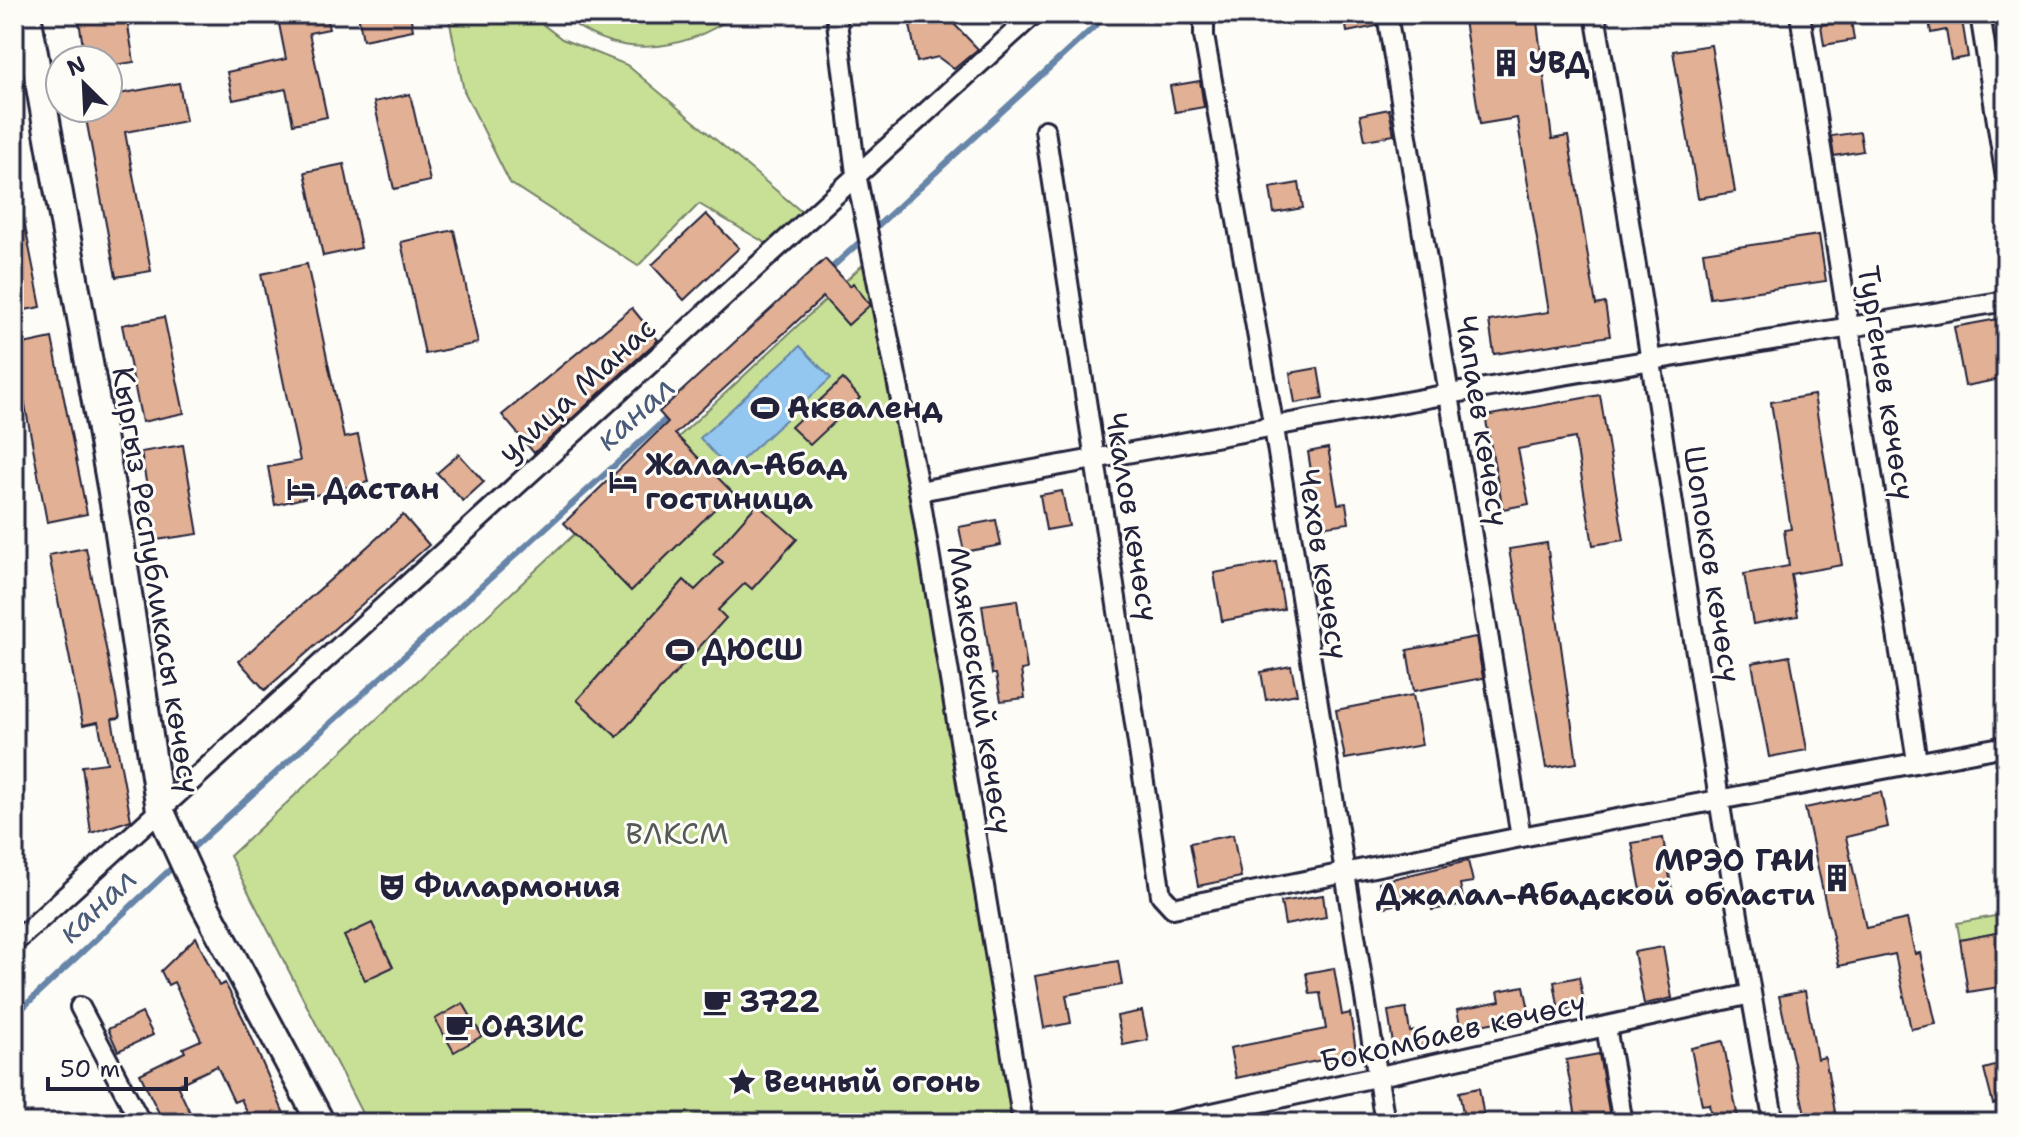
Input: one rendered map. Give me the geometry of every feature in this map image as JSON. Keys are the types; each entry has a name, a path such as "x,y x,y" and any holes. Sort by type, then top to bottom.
{"main road":[{"name":"Кыргыз Республикасы көчөсү","path":"27,14 118,526 160,810 195,887 321,1123"}],"street":[{"path":"836,14 856,174"},
{"name":"улица Манас","path":"14,943 1034,14"},
{"name":"Чехов көчөсү","path":"1204,14 1204,36 1274,428 1385,1123"},
{"name":"Чапаев көчөсү","path":"1387,14 1521,837"},
{"name":"Шопоков көчөсү","path":"1595,14 1652,359 1719,801 1774,1123"},
{"name":"Тургенев көчөсү","path":"1800,14 1917,761"},
{"path":"1980,14 2006,178"},
{"name":"Чкалов көчөсү","path":"1045,130 1161,895 1173,908 1343,872"},
{"name":"Маяковский көчөсү","path":"856,174 919,491 1023,1123"},
{"path":"919,491 1449,394 2006,301"},
{"path":"1343,872 2006,746"},
{"name":"Бокомбаев көчөсү","path":"1167,1123 1751,994"},
{"path":"80,1007 141,1123"},
{"path":"1606,1027 1623,1123"}],"green space":[{"path":"448,14 529,14 562,39 627,65 803,213 769,245 699,204 638,266 510,183 464,91"},
{"path":"562,14 737,14 694,37 649,47 604,40"},
{"name":"ВЛКСМ","path":"869,259 928,559 1013,1123 367,1123 230,856"},
{"path":"2006,914 2006,931 1960,940 1957,923"}],"water":[{"name":"Акваленд","path":"800,346 831,378 730,471 700,438"}],"building":[{"path":"78,14 126,14 134,62 124,64 124,44 83,44"},
{"path":"277,14 325,14 329,29 309,33 327,117 293,124 286,89 233,100 227,72 286,59"},
{"path":"358,14 410,14 413,30 363,40"},
{"path":"908,14 952,14 954,24 978,49 954,69 938,57 917,62"},
{"path":"1344,14 1375,14 1377,26 1347,32"},
{"path":"1463,14 1536,14 1552,139 1568,136 1596,305 1605,303 1610,336 1494,354 1489,321 1549,312 1517,118 1480,124"},
{"path":"1928,14 1961,14 1968,57 1951,60 1946,30 1931,33"},
{"path":"1851,20 1854,40 1824,45 1821,25"},
{"path":"1711,45 1735,192 1698,198 1673,51"},
{"path":"1200,81 1204,107 1175,112 1170,86"},
{"path":"179,83 186,121 125,132 151,271 116,277 87,124 124,124 124,93"},
{"path":"410,94 430,181 394,189 374,102"},
{"path":"1389,109 1394,135 1365,140 1360,115"},
{"path":"1860,132 1863,151 1834,156 1831,136"},
{"path":"344,164 361,248 323,256 305,172"},
{"path":"1299,183 1303,208 1274,213 1270,188"},
{"path":"14,206 21,206 41,307 14,312"},
{"path":"706,214 739,248 684,300 652,265"},
{"path":"454,230 478,343 425,354 401,242"},
{"path":"1819,235 1826,281 1710,298 1703,252"},
{"path":"825,259 850,286 853,283 870,305 848,325 823,297 675,434 732,492 631,591 564,523 668,422 659,412"},
{"path":"307,264 344,438 358,435 368,482 275,505 268,467 300,461 261,274"},
{"path":"632,308 658,340 534,453 502,415"},
{"path":"164,317 184,413 142,422 122,325"},
{"path":"1998,319 2006,378 1965,386 1954,327"},
{"path":"52,338 87,514 47,522 14,346"},
{"path":"1318,368 1323,398 1295,403 1290,373"},
{"path":"843,379 860,398 810,445 791,427"},
{"path":"1600,395 1624,540 1593,545 1575,438 1518,449 1529,504 1503,509 1485,416"},
{"path":"1814,395 1842,565 1791,574 1798,616 1753,624 1744,574 1789,566 1784,530 1791,529 1771,402"},
{"path":"183,445 198,534 156,540 141,452"},
{"path":"1328,448 1338,504 1346,503 1349,523 1320,527 1308,452"},
{"path":"459,454 484,482 463,501 437,473"},
{"path":"1062,491 1069,526 1046,530 1040,495"},
{"path":"757,504 797,539 752,589 745,583 718,610 726,618 617,737 577,700 684,580 695,590 723,562 713,554"},
{"path":"403,515 429,545 265,690 239,661"},
{"path":"996,520 1001,545 964,552 959,527"},
{"path":"1547,543 1577,763 1546,768 1509,549"},
{"path":"86,548 120,718 112,719 131,820 91,833 82,766 107,763 98,722 83,725 49,555"},
{"path":"1276,562 1284,609 1222,621 1214,573"},
{"path":"1017,600 1027,669 1021,670 1025,698 1001,701 996,674 992,674 982,605"},
{"path":"1476,637 1483,678 1414,691 1407,650"},
{"path":"1790,656 1807,750 1769,757 1752,663"},
{"path":"1291,666 1297,694 1266,700 1261,672"},
{"path":"1413,695 1422,745 1345,759 1336,710"},
{"name":"МРЭО ГАИ Джалал-Абадской области","path":"1881,792 1888,827 1846,837 1866,928 1907,919 1915,954 1920,953 1936,1024 1911,1029 1895,954 1839,966 1805,808"},
{"path":"1233,835 1241,877 1198,886 1190,843"},
{"path":"1663,838 1672,890 1642,896 1632,843"},
{"path":"1468,861 1473,882 1460,884 1464,904 1432,910 1429,897 1385,907 1379,882"},
{"path":"1323,895 1326,917 1285,925 1281,902"},
{"path":"372,923 393,967 365,980 344,936"},
{"path":"2006,931 2006,986 1968,992 1960,940"},
{"path":"196,937 219,986 225,983 244,1020 288,1123 252,1123 241,1099 234,1102 217,1066 177,1085 195,1123 164,1123 150,1095 140,1074 185,1052 183,1048 201,1040 174,982 168,985 161,971"},
{"path":"1663,947 1672,998 1644,1004 1634,952"},
{"path":"1118,961 1122,985 1066,995 1071,1023 1044,1028 1035,976"},
{"path":"1334,968 1342,1015 1350,1013 1357,1057 1331,1061 1331,1058 1236,1078 1230,1048 1326,1029 1320,993 1310,994 1306,973"},
{"path":"1579,977 1585,1006 1559,1011 1554,982"},
{"path":"1524,986 1530,1015 1461,1029 1457,1010 1500,1001 1498,991"},
{"path":"1805,991 1817,1059 1825,1057 1837,1123 1807,1123 1779,996"},
{"name":"ОАЗИС","path":"463,1003 482,1036 454,1052 435,1019"},
{"path":"1406,1008 1410,1032 1423,1030 1426,1045 1394,1051 1388,1011"},
{"path":"1142,1011 1148,1040 1123,1045 1117,1016"},
{"path":"142,1013 153,1035 118,1051 108,1029"},
{"path":"1723,1041 1739,1123 1712,1123 1709,1104 1702,1105 1691,1048"},
{"path":"1599,1054 1611,1123 1577,1123 1566,1060"},
{"path":"2006,1063 2006,1100 1993,1104 1984,1069"},
{"path":"1479,1088 1485,1123 1465,1123 1459,1092"}],"waterway":[{"name":"канал","path":"872,231 1108,14"},
{"name":"канал","path":"828,271 864,238"},
{"name":"канал","path":"194,847 669,416"},
{"name":"канал","path":"14,1016 178,862"}],"place":[{"name":"УВД","path":"1506,63"},
{"name":"Акваленд","path":"765,408"},
{"name":"Жалал-Абад гостиница","path":"623,482"},
{"name":"Дастан","path":"301,489"},
{"name":"ДЮСШ","path":"680,650"},
{"name":"МРЭО ГАИ Джалал-Абадской области","path":"1837,878"},
{"name":"Филармония","path":"392,887"},
{"name":"3722","path":"717,1002"},
{"name":"ОАЗИС","path":"459,1027"},
{"name":"Вечный огонь","path":"742,1082"}]}
